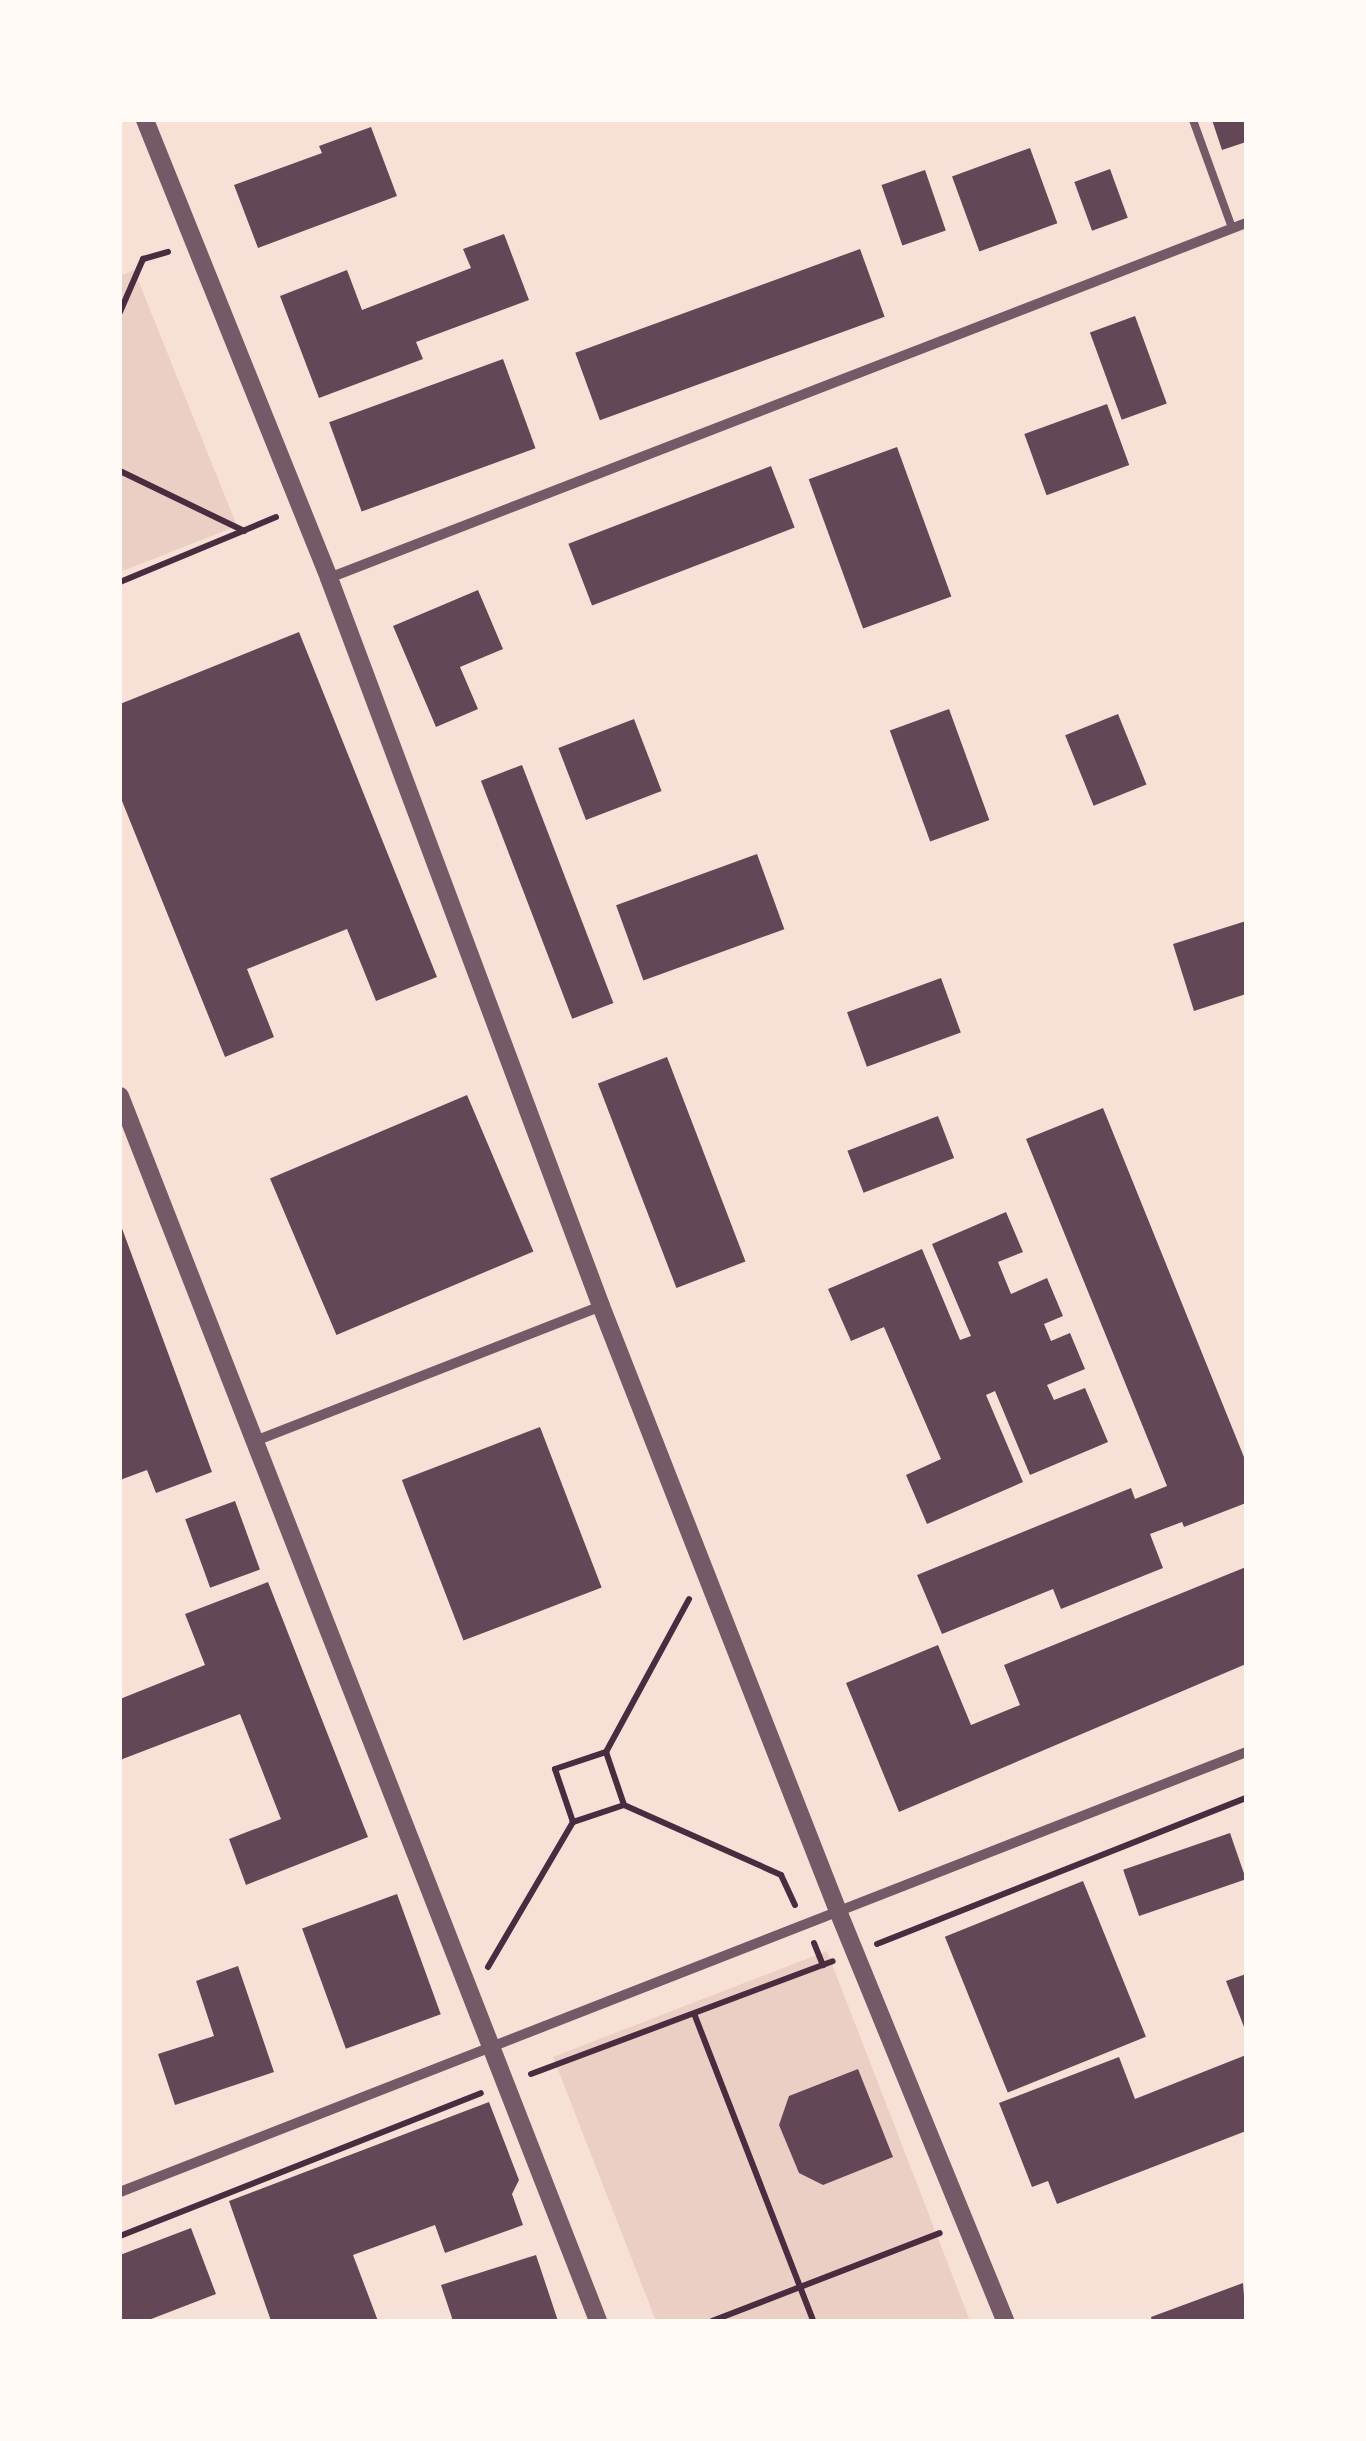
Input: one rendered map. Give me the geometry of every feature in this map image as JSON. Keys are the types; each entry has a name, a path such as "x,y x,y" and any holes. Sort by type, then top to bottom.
{"street":[{"path":"145,120 329,578 704,1570 1005,2321"},
{"path":"329,578 1246,223"},
{"path":"120,1096 598,2321"},
{"path":"255,1441 602,1306"},
{"path":"120,2192 494,2050 1246,1752"}],"lane":[{"path":"1194,120 1232,228"}],"path":[{"path":"120,312 143,259 193,245"},
{"path":"120,472 244,531"},
{"path":"121,578 299,508"},
{"path":"573,1822 556,1769 606,1752 704,1570"},
{"path":"606,1752 624,1805"},
{"path":"120,2236 506,2083 696,2016 1246,1798"},
{"path":"472,1994 573,1822 624,1805 780,1874 823,1965"},
{"path":"696,2016 813,2321"},
{"path":"712,2321 966,2224"}],"shaded area":[{"path":"134,270 237,526 120,572 120,276"},
{"path":"827,1951 970,2321 656,2321 553,2057"}],"building":[{"path":"1212,120 1246,120 1246,142 1222,150"},
{"path":"371,127 397,196 258,248 234,185 322,153 319,146"},
{"path":"1030,148 1057,223 979,252 952,176"},
{"path":"1110,169 1128,218 1092,231 1074,182"},
{"path":"925,170 946,231 902,245 882,185"},
{"path":"504,234 529,300 416,342 423,359 319,398 280,296 347,270 362,310 471,268 463,249"},
{"path":"860,249 885,317 600,420 575,353"},
{"path":"1135,316 1167,403 1122,420 1090,332"},
{"path":"503,359 535,448 362,512 329,422"},
{"path":"1107,404 1129,465 1047,495 1024,434"},
{"path":"897,447 951,596 863,629 809,479"},
{"path":"771,466 795,528 592,605 568,544"},
{"path":"478,590 503,649 460,667 478,709 436,727 393,626"},
{"path":"299,632 437,977 376,1001 347,929 247,969 274,1037 225,1057 120,796 120,704"},
{"path":"949,709 989,820 930,841 890,731"},
{"path":"1118,714 1146,784 1094,806 1065,735"},
{"path":"634,719 662,791 586,820 558,748"},
{"path":"522,765 613,1003 572,1019 481,781"},
{"path":"757,854 784,929 643,980 616,905"},
{"path":"1246,921 1246,994 1194,1011 1173,944"},
{"path":"941,978 961,1033 867,1067 847,1012"},
{"path":"667,1057 745,1261 676,1288 598,1084"},
{"path":"467,1095 533,1251 336,1335 270,1179"},
{"path":"1103,1108 1246,1462 1246,1503 1184,1527 1182,1522 1150,1534 1163,1568 1061,1609 1053,1589 942,1634 917,1575 1131,1488 1135,1499 1167,1486 1026,1139"},
{"path":"938,1116 954,1158 864,1193 847,1151"},
{"path":"1006,1212 1023,1252 998,1262 1011,1294 1047,1278 1063,1316 1044,1324 1051,1341 1070,1333 1085,1369 1047,1385 1054,1400 1085,1388 1108,1442 1030,1475 995,1391 986,1395 1023,1482 927,1524 906,1475 941,1459 884,1327 851,1341 828,1289 922,1249 960,1340 971,1336 932,1244"},
{"path":"120,1223 212,1472 156,1493 147,1470 120,1480"},
{"path":"540,1427 602,1588 463,1641 402,1480"},
{"path":"235,1501 260,1570 210,1588 185,1519"},
{"path":"1246,1567 1246,1664 899,1812 846,1683 938,1645 971,1725 1020,1705 1004,1665"},
{"path":"268,1582 368,1837 246,1885 229,1839 281,1819 240,1714 120,1760 120,1699 205,1665 185,1614"},
{"path":"1230,1833 1246,1879 1139,1916 1123,1870"},
{"path":"1083,1881 1146,2037 1008,2093 945,1937"},
{"path":"397,1894 441,2014 346,2049 302,1929"},
{"path":"238,1966 274,2072 175,2105 158,2054 214,2036 196,1981"},
{"path":"1246,1974 1246,2032 1226,1981"},
{"path":"1246,2055 1246,2131 1057,2204 1048,2181 1032,2187 999,2103 1119,2057 1135,2099"},
{"path":"858,2069 893,2157 823,2185 799,2173 779,2125 789,2096"},
{"path":"489,2102 519,2180 512,2194 523,2225 445,2253 435,2225 353,2255 378,2321 271,2321 229,2201"},
{"path":"191,2228 216,2294 146,2321 120,2321 120,2255"},
{"path":"536,2255 558,2321 453,2321 441,2285"},
{"path":"1243,2283 1246,2321 1152,2321 1151,2317"}]}
